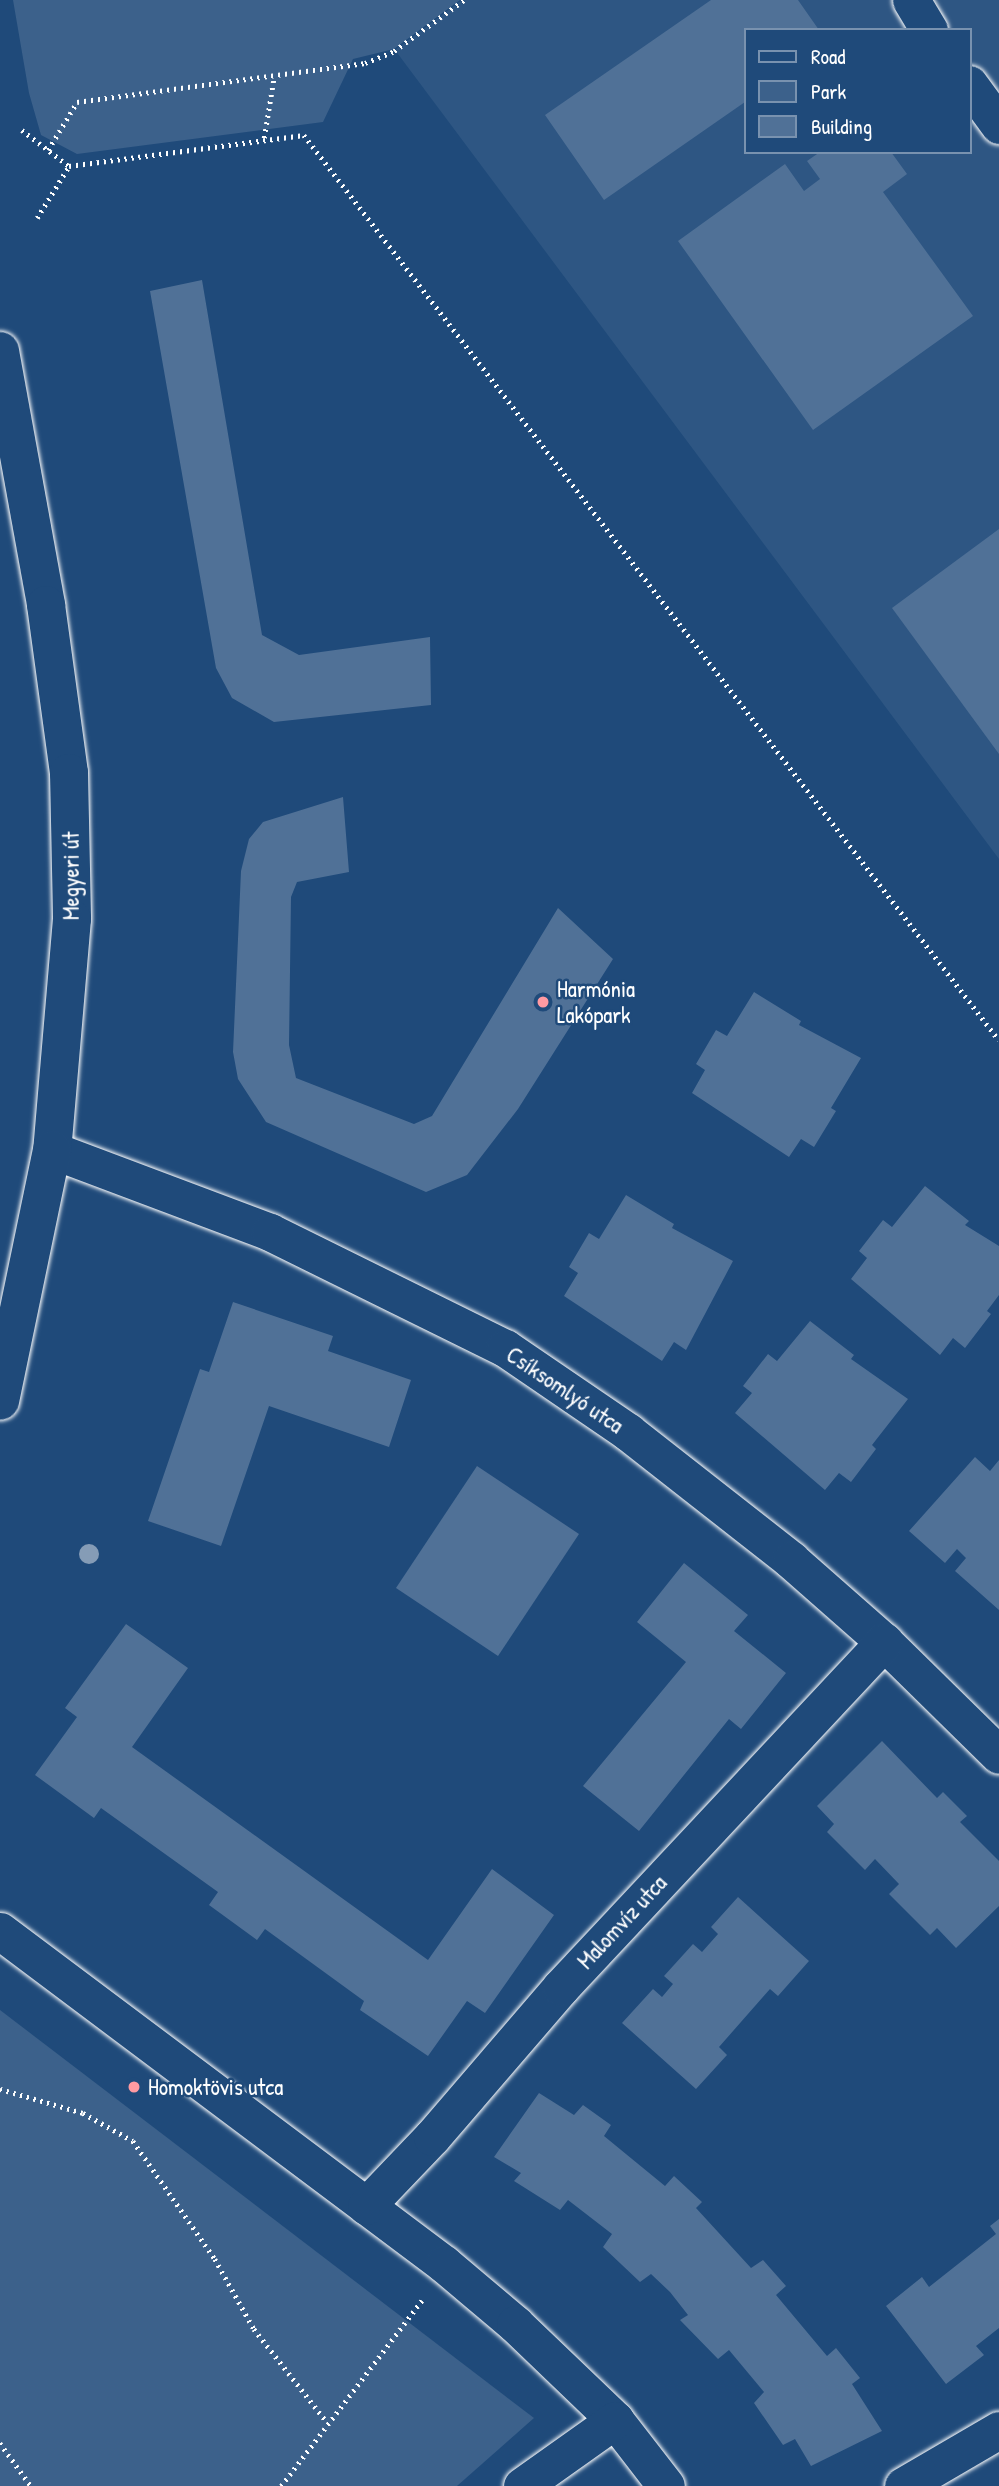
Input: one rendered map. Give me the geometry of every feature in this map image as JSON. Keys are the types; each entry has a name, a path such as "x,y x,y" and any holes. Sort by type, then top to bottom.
{"main road":[{"name":"Megyeri út","path":"0,351 46,605 69,773 72,919 52,1150 0,1401"}],"street":[{"path":"911,0 928,28"},
{"path":"971,87 999,125"},
{"name":"Csíksomlyó utca","path":"52,1150 258,1227 505,1348 701,1489 884,1642 999,1755"},
{"name":"Malomvíz utca","path":"366,2206 432,2137 561,1987 884,1642"},
{"path":"2,1935 366,2206 515,2324 615,2420 666,2486"},
{"path":"522,2486 615,2420"},
{"path":"903,2486 999,2430"}],"path":[{"path":"48,150 77,102 365,64 394,51 464,0"},
{"path":"264,138 274,77"},
{"path":"22,130 69,166 264,138 304,135 999,1040"},
{"path":"37,218 69,166"},
{"path":"0,2088 83,2113 134,2141 215,2259 254,2329 327,2422"},
{"path":"281,2486 422,2300"},
{"path":"0,2444 31,2486"}],"shaded area":[{"path":"462,0 999,0 999,859 395,50"}],"green space":[{"path":"13,0 460,0 394,49 353,59 323,122 77,154 41,135 29,93"},
{"path":"0,2010 534,2418 457,2486 0,2486"}],"building":[{"path":"711,0 798,0 818,28 744,28 744,103 604,200 545,115"},
{"path":"817,154 892,154 907,174 883,192 973,316 813,430 678,241 785,164 804,191 820,179 807,161"},
{"path":"202,280 262,635 299,655 430,637 431,705 274,722 232,698 216,668 150,291"},
{"path":"999,529 999,754 892,608"},
{"name":"Harmónia Lakópark","path":"343,797 349,872 297,882 291,897 289,1045 296,1078 414,1124 432,1116 558,908 613,959 518,1109 467,1175 426,1192 266,1122 238,1079 233,1052 241,871 249,839 263,822"},
{"path":"754,992 801,1021 799,1025 861,1058 831,1108 836,1111 814,1147 801,1139 789,1157 692,1093 705,1070 696,1064 716,1030 727,1036"},
{"path":"925,1186 969,1221 965,1225 999,1246 999,1295 987,1311 991,1314 965,1348 953,1338 940,1355 851,1279 867,1258 859,1251 883,1220 892,1227"},
{"path":"626,1195 674,1224 672,1228 733,1261 686,1350 674,1342 662,1361 564,1296 578,1273 569,1267 589,1233 599,1239"},
{"path":"233,1302 333,1336 328,1351 411,1380 389,1447 269,1406 221,1546 148,1521 200,1369 209,1372"},
{"path":"810,1321 854,1355 851,1359 908,1399 872,1445 876,1449 851,1482 839,1473 825,1490 735,1413 752,1393 743,1386 768,1354 777,1361"},
{"path":"975,1457 990,1471 999,1460 999,1610 955,1571 966,1558 957,1549 945,1563 909,1531"},
{"path":"477,1466 579,1534 498,1656 396,1588"},
{"path":"684,1563 748,1615 734,1631 786,1673 741,1729 729,1719 639,1831 583,1786 686,1662 637,1622"},
{"path":"126,1624 188,1668 132,1747 428,1960 492,1869 554,1915 485,2013 467,2001 428,2056 360,2010 364,2001 265,1929 257,1940 209,1905 218,1892 101,1808 94,1818 35,1775 77,1717 65,1708"},
{"path":"882,1741 937,1798 943,1792 967,1816 960,1822 999,1861 999,1906 956,1948 937,1928 930,1935 889,1894 899,1884 875,1859 865,1870 827,1832 834,1824 817,1806"},
{"path":"738,1897 809,1961 778,1996 770,1989 719,2047 727,2055 696,2089 622,2023 653,1989 662,1997 673,1984 664,1976 693,1944 702,1952 718,1934 711,1927"},
{"path":"539,2093 574,2115 583,2105 611,2125 604,2136 665,2186 674,2176 702,2202 696,2208 751,2268 763,2260 786,2286 776,2295 827,2356 836,2348 860,2378 852,2384 882,2431 811,2466 795,2439 783,2445 754,2403 764,2392 729,2350 718,2359 680,2320 688,2315 670,2292 651,2274 640,2282 603,2247 612,2234 568,2200 560,2210 514,2181 521,2173 494,2157"},
{"path":"999,2219 999,2328 976,2346 984,2355 946,2384 886,2306 922,2277 929,2287 996,2234 990,2226"}],"place":[{"name":"Harmónia Lakópark","path":"543,1002"},
{"name":"Homoktövis utca","path":"134,2087"}]}
